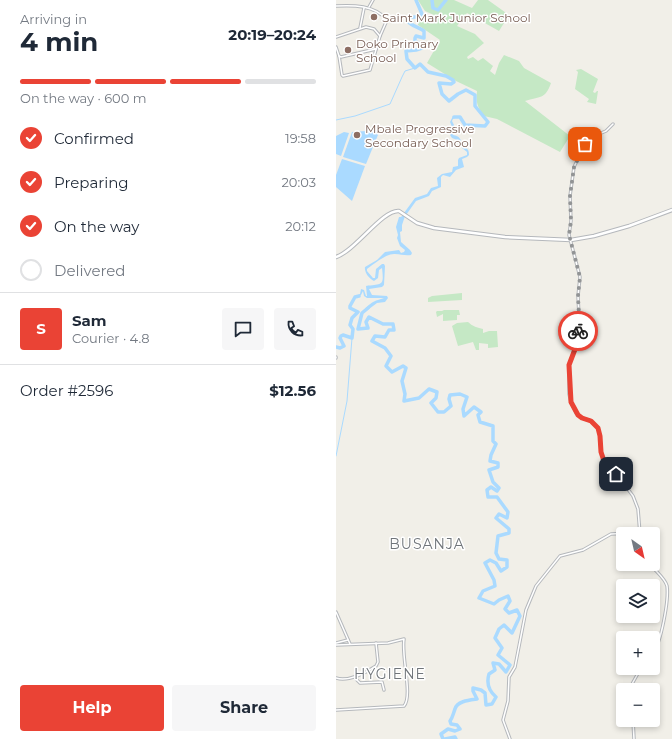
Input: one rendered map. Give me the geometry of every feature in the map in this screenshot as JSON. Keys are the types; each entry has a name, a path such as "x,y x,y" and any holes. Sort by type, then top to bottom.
{"street":[{"path":"368,8 373,0"},
{"path":"336,6 365,7 384,16 386,20 370,70 342,76 336,47"},
{"path":"360,28 365,7"},
{"path":"336,37 360,28 371,27 380,36"},
{"path":"339,56 376,49"},
{"path":"613,124 602,134 589,139 582,149 575,164 570,196 571,221 569,235 580,277 577,342 569,365 570,399 578,415 591,421 598,428 603,458 624,484 635,501 638,509 639,527"},
{"path":"336,256 341,255 358,242 388,214 395,211 404,214 420,225 434,228 505,237 571,240 629,226 672,210"},
{"path":"510,739 504,720 508,701 509,677 515,667 526,610 536,586 560,556 584,550 611,534 616,534"},
{"path":"656,571 667,587 664,621 660,638"},
{"path":"336,612 350,644"},
{"path":"336,644 388,643 404,639 404,657 408,695 406,705 404,706 336,710"},
{"path":"336,644 348,640"},
{"path":"336,678 344,679 357,675 378,664 376,643"},
{"path":"357,675 356,679 360,682 382,682 384,690"},
{"path":"633,727 634,739"}],"green space":[{"path":"418,0 431,0 432,6 434,6 433,0 454,0 472,8 478,0 488,0 509,15 499,31 467,13 457,26 475,34 484,43 467,57 468,59 473,57 478,61 483,58 493,66 490,71 495,75 499,63 504,55 519,61 524,68 551,83 544,95 525,101 570,136 560,152 497,119 484,116 478,104 477,91 456,81 427,63 440,40 418,25 418,20 423,16 433,19 435,17 434,15 425,11"},
{"path":"581,69 598,79 593,92 595,93 598,91 596,104 587,102 589,99 575,89 578,72 576,70"},
{"path":"462,293 462,300 428,302 428,298 432,296"},
{"path":"444,310 459,310 460,315 457,315 457,320 443,321 443,314 437,317 436,312"},
{"path":"468,322 475,327 483,329 483,333 497,331 498,347 488,348 488,344 479,343 479,350 476,350 473,342 458,346 452,326 457,323"}],"water":[{"path":"453,116 459,116 452,121 456,129 453,135 460,138 464,146 469,151 469,155 462,159 464,167 456,170 450,177 443,175 441,177 441,187 432,191 429,196 416,201 406,215 404,213 415,198 427,194 431,188 438,186 437,178 442,174 452,172 453,167 458,166 459,158 467,155 467,152 462,148 460,141 452,138 450,135 453,129 450,122"},
{"path":"380,130 366,164 343,157 352,132"},
{"path":"344,132 349,133 341,156 336,154 336,136"},
{"path":"342,159 365,166 352,201 336,187 336,175"},
{"path":"403,215 405,216 402,231 400,232 401,242 412,253 411,255 388,255 367,269 373,278 375,278 376,269 384,264 384,285 382,287 369,289 372,295 387,296 388,298 385,302 377,303 365,312 364,310 370,304 384,298 367,298 364,296 363,291 361,295 355,297 360,294 361,289 364,290 367,296 366,286 379,284 383,278 382,268 379,270 378,278 374,281 367,275 365,267 377,260 385,252 399,250 401,253 404,252 405,250 400,246 397,238 398,235 396,227 399,217"}],"waterway":[{"path":"416,0 422,14 418,17 409,17 407,21 424,31 424,38 416,36 415,41 420,44 422,48 406,51 407,59 415,68 420,64 428,72 446,76 453,80 454,82 451,84 439,83 442,94 449,101 466,90 475,95 475,106 488,122 485,126 465,125 460,117 454,117"},
{"path":"432,0 433,8 438,10 446,0"},
{"path":"336,120 355,116 390,104 405,71 415,68"},
{"path":"336,347 340,348 344,346 340,338 341,336 343,335 352,338 353,329 350,325 352,318 358,312 350,308 350,306 355,297 359,296"},
{"path":"368,308 362,313 358,329 368,328 366,322 369,317 383,324 393,324 394,330 389,330 385,337 375,336 372,341 385,348 391,356 386,366 392,372 403,366 406,368 402,381 405,394 404,401 419,398 429,389 437,392 436,398 431,403 438,412 444,412 451,406 449,399 450,395 460,394 467,397 463,409 464,416 474,407 481,412 478,415 480,422 493,426 493,441 496,444 490,461 498,463 498,467 489,470 493,482 499,488 497,491 491,487 487,490 488,497 497,497 508,512 507,518 499,514 496,518 509,529 509,533 498,536 496,553 499,559 507,560 507,567 501,571 496,563 490,560 485,563 494,580 495,586 483,591 479,598 494,604 508,596 510,601 505,609 509,613 517,610 520,616 512,633 504,625 499,629 495,638 502,648 498,655 510,665 506,672 499,664 493,663 495,670 489,674 488,681 490,690 496,697 492,704 486,705 485,693 481,690 473,688 477,699 464,701 458,704 450,721 451,724 457,725 460,729 455,731 448,729 441,734 443,739"},
{"path":"336,456 347,401 352,338"},
{"path":"445,739 455,737 456,739"}],"way so far":[{"path":"578,331 578,296 580,277 574,259 569,235 571,221 570,196 574,167 585,144"}],"place":[{"name":"Saint Mark Junior School","path":"374,17"},
{"name":"Doko Primary School","path":"348,50"},
{"name":"Mbale Progressive Secondary School","path":"357,135"}],"district":[{"name":"BUSANJA","path":"427,544"},
{"name":"HYGIENE","path":"390,674"}],"route":[{"path":"578,331 577,344 570,359 569,365 568,379 570,399 576,413 582,418 591,421 598,428 603,458 616,474"}]}
